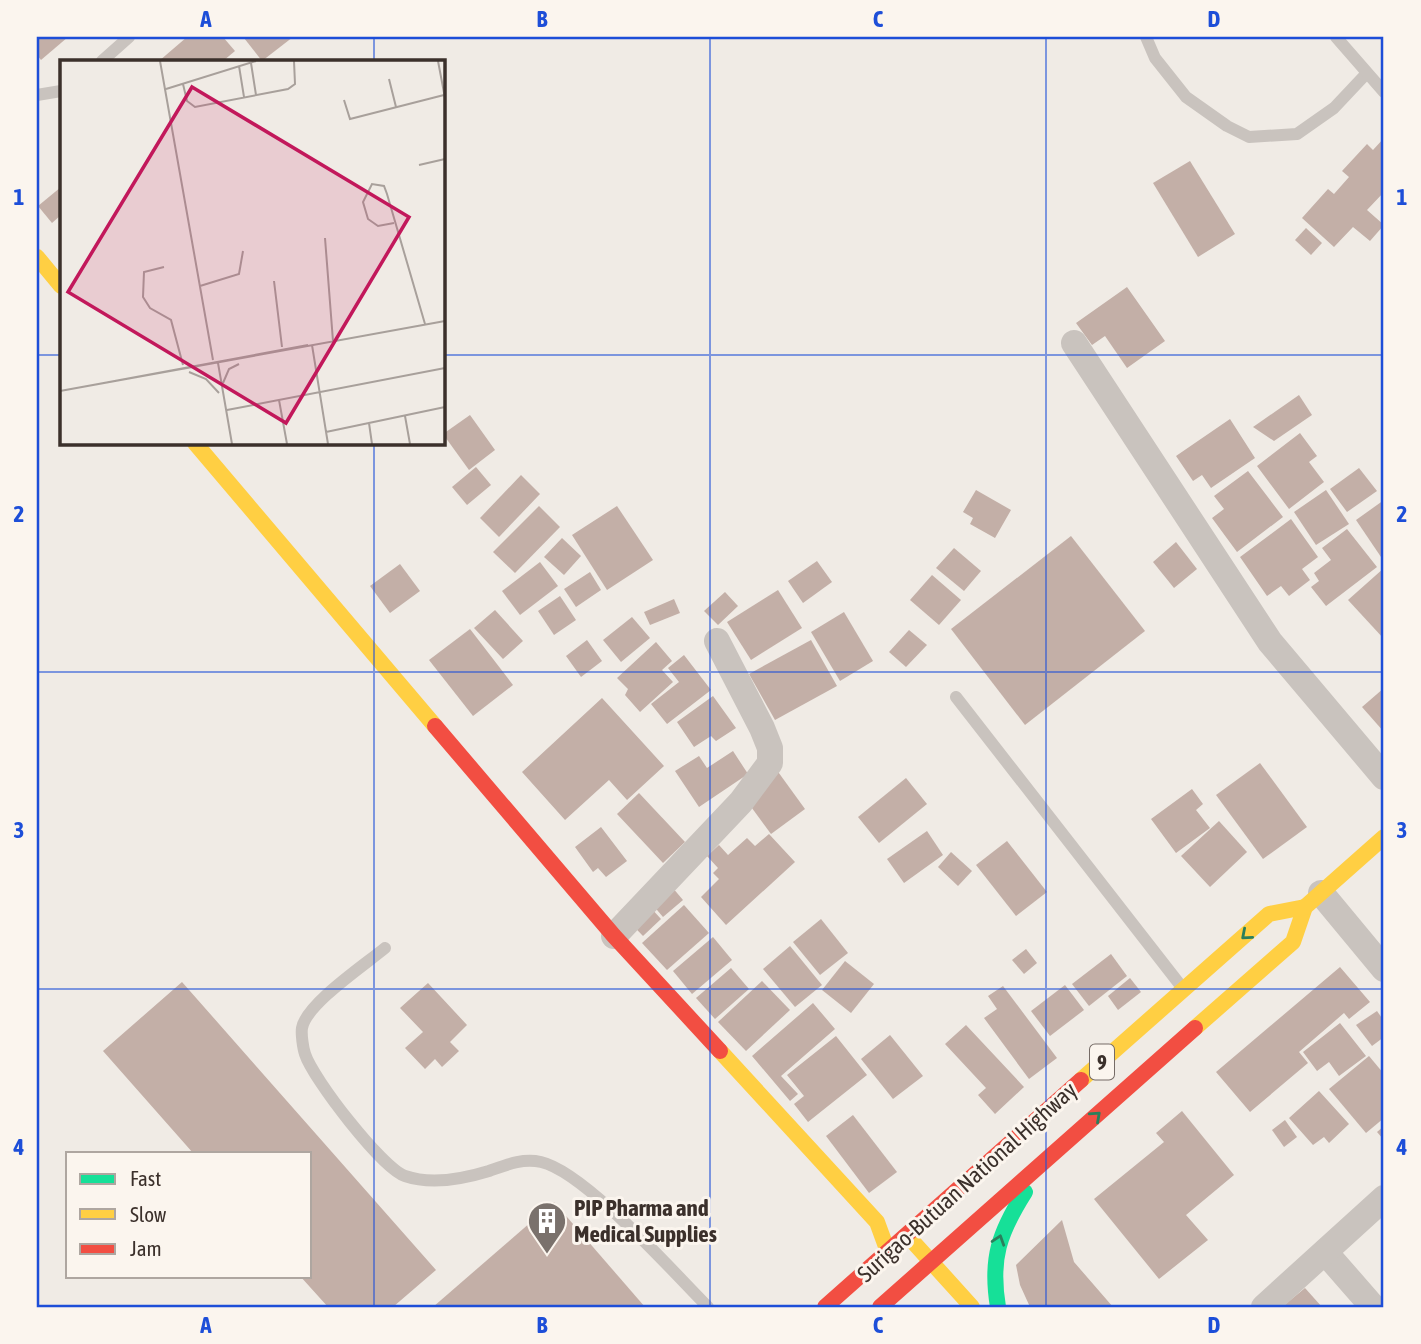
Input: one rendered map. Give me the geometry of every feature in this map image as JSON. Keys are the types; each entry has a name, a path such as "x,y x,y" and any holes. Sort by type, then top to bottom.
{"main road":[{"path":"37,257 60,285"},
{"path":"196,444 614,936 877,1222 904,1270"},
{"name":"Surigao-Butuan National Highway","path":"825,1307 904,1270 931,1262 1293,942 1313,900 1384,837"},
{"name":"Surigao-Butuan National Highway","path":"880,1307 904,1270 907,1235 1269,914 1313,900"},
{"path":"998,1307 993,1271 1004,1223 1045,1161"},
{"path":"877,1222 907,1235 972,1307"}],"street":[{"path":"1074,343 1270,642 1384,777"},
{"path":"614,936 741,802 770,763 770,748 762,728 717,641"},
{"path":"1313,900 1384,969"},
{"path":"1264,1307 1384,1198"},
{"path":"1325,1252 1373,1307"}],"lane":[{"path":"103,60 130,37"},
{"path":"1146,37 1155,58 1186,97 1249,137 1297,134 1334,108 1366,74"},
{"path":"1336,37 1384,92"},
{"path":"37,95 60,91"},
{"path":"956,697 1184,989"},
{"path":"385,948 313,1006 302,1027 305,1054 323,1087 375,1150 403,1175 437,1181 487,1171 512,1162 541,1162 574,1178 619,1218 708,1307"}],"building":[{"path":"37,37 68,37 41,60 37,55"},
{"path":"187,37 223,37 235,51 224,60 160,60"},
{"path":"245,37 293,37 263,60"},
{"path":"1384,138 1384,192 1367,210 1384,225 1370,241 1353,227 1334,247 1302,218 1328,189 1334,194 1349,177 1342,171 1367,144 1373,150"},
{"path":"1190,161 1235,234 1198,257 1153,183"},
{"path":"60,188 60,216 52,223 38,206"},
{"path":"1306,228 1322,243 1311,255 1295,240"},
{"path":"1127,287 1165,341 1127,368 1105,336 1092,345 1076,323"},
{"path":"1299,395 1312,415 1274,441 1253,427"},
{"path":"470,415 495,450 469,470 444,433"},
{"path":"1230,419 1255,458 1211,488 1202,475 1193,481 1176,456"},
{"path":"1300,433 1317,456 1309,462 1324,482 1289,509 1257,466"},
{"path":"476,467 491,485 467,505 452,487"},
{"path":"1359,468 1377,491 1347,512 1330,489"},
{"path":"1248,471 1283,517 1237,552 1212,518 1224,509 1214,496"},
{"path":"521,475 540,494 499,537 480,518"},
{"path":"976,490 1011,510 995,538 970,524 973,518 963,512"},
{"path":"1326,490 1349,524 1316,545 1294,512"},
{"path":"1384,500 1384,555 1381,557 1356,520"},
{"path":"539,506 560,527 515,573 493,552"},
{"path":"617,506 653,560 607,590 572,535"},
{"path":"1291,519 1318,557 1302,569 1310,580 1289,596 1281,586 1267,596 1240,557"},
{"path":"1347,529 1377,567 1326,606 1311,587 1319,581 1314,573 1331,560 1322,548"},
{"path":"1071,536 1145,631 1025,725 951,629"},
{"path":"562,538 581,556 564,575 544,557"},
{"path":"1176,542 1197,569 1174,588 1153,562"},
{"path":"954,548 981,571 964,591 936,568"},
{"path":"817,561 832,582 803,603 788,581"},
{"path":"540,562 558,586 520,615 502,591"},
{"path":"400,564 420,591 390,613 370,586"},
{"path":"1384,568 1384,639 1348,600"},
{"path":"590,572 601,590 576,607 564,589"},
{"path":"932,575 961,600 939,625 910,600"},
{"path":"778,590 802,628 751,660 727,622"},
{"path":"725,592 738,606 718,625 704,611"},
{"path":"560,596 576,620 554,635 538,611"},
{"path":"674,599 680,613 650,625 644,612"},
{"path":"495,610 523,641 503,659 474,628"},
{"path":"844,612 873,661 840,681 811,632"},
{"path":"632,617 650,638 621,662 603,640"},
{"path":"470,629 513,685 473,716 429,660"},
{"path":"909,630 927,645 906,667 889,652"},
{"path":"587,640 602,661 581,677 566,656"},
{"path":"811,640 837,686 775,720 749,674"},
{"path":"656,642 672,661 662,670 673,682 640,712 625,695 628,689 617,678"},
{"path":"684,655 711,690 667,724 651,704 679,682 668,668"},
{"path":"1384,688 1384,732 1362,707"},
{"path":"713,696 736,728 716,741 711,736 694,747 677,722"},
{"path":"602,698 664,766 627,800 609,780 565,820 522,772"},
{"path":"733,751 748,774 699,807 675,771 699,756 707,768"},
{"path":"1260,763 1307,827 1263,859 1216,795"},
{"path":"776,769 805,809 771,834 749,804"},
{"path":"906,778 927,804 879,843 858,817"},
{"path":"1192,789 1203,804 1196,810 1210,828 1176,853 1151,819"},
{"path":"639,793 685,842 663,863 617,814"},
{"path":"1219,821 1247,852 1210,887 1181,856"},
{"path":"601,827 627,861 606,877 598,868 593,872 575,847"},
{"path":"927,831 943,855 904,883 887,859"},
{"path":"769,834 795,862 726,925 701,897 719,879 713,873 718,868 707,856 719,845 728,855 747,838 755,846"},
{"path":"1007,841 1047,892 1016,916 976,865"},
{"path":"951,852 972,871 958,886 938,867"},
{"path":"661,874 683,900 663,917 641,891"},
{"path":"640,896 661,919 643,936 621,913"},
{"path":"684,905 709,933 667,970 642,943"},
{"path":"821,919 848,953 820,975 793,942"},
{"path":"713,937 732,960 692,994 673,971"},
{"path":"790,946 822,985 795,1007 763,969"},
{"path":"1026,949 1037,963 1024,974 1012,960"},
{"path":"1111,954 1127,976 1089,1006 1072,984"},
{"path":"845,961 874,984 851,1013 822,990"},
{"path":"1340,967 1370,1002 1349,1019 1344,1013 1299,1052 1308,1063 1250,1112 1216,1072"},
{"path":"731,968 749,989 715,1019 696,998"},
{"path":"1130,978 1141,992 1118,1010 1108,996"},
{"path":"762,981 790,1010 746,1051 718,1022"},
{"path":"182,982 436,1270 393,1307 328,1307 302,1278 312,1278 312,1152 192,1152 103,1051"},
{"path":"428,983 467,1025 450,1042 459,1051 442,1067 435,1059 425,1069 405,1048 423,1032 400,1008"},
{"path":"1065,985 1084,1010 1050,1036 1031,1011"},
{"path":"1003,986 1057,1058 1029,1079 984,1018 997,1009 988,996"},
{"path":"813,1003 835,1029 781,1076 798,1094 790,1101 752,1056"},
{"path":"1377,1011 1384,1021 1384,1037 1372,1046 1356,1025"},
{"path":"1340,1023 1366,1056 1339,1076 1329,1062 1317,1071 1303,1052"},
{"path":"966,1025 1024,1087 995,1114 978,1095 986,1088 945,1044"},
{"path":"890,1035 923,1076 893,1099 861,1059"},
{"path":"836,1036 867,1075 808,1122 794,1104 804,1096 787,1075"},
{"path":"1369,1056 1384,1074 1384,1118 1366,1133 1329,1089"},
{"path":"1319,1091 1349,1124 1329,1143 1324,1137 1313,1145 1289,1118"},
{"path":"1182,1111 1234,1175 1186,1215 1208,1240 1159,1279 1094,1199 1164,1142 1156,1133"},
{"path":"853,1115 897,1172 869,1193 826,1136"},
{"path":"1285,1120 1297,1137 1284,1147 1272,1130"},
{"path":"1384,1126 1384,1140 1377,1132"},
{"name":"PIP Pharma and Medical Supplies","path":"554,1202 645,1307 433,1307"},
{"path":"1062,1220 1074,1262 1113,1307 1030,1307 1020,1285 1016,1265"},
{"path":"1305,1288 1322,1307 1282,1307"}],"traffic: fast":[{"path":"998,1307 995,1275 999,1247 1025,1192"}],"traffic: slow":[{"path":"37,257 60,285"},
{"path":"196,444 435,726"},
{"path":"1195,1028 1293,942 1305,907 1384,837"},
{"path":"1081,1080 1269,914 1305,907"},
{"path":"720,1051 877,1222 888,1252"},
{"path":"915,1244 972,1307"}],"traffic: jam":[{"path":"435,726 614,936 720,1051"},
{"path":"880,1307 1195,1028"},
{"path":"825,1307 1081,1080"}],"place":[{"name":"PIP Pharma and Medical Supplies","path":"547,1255"}]}
